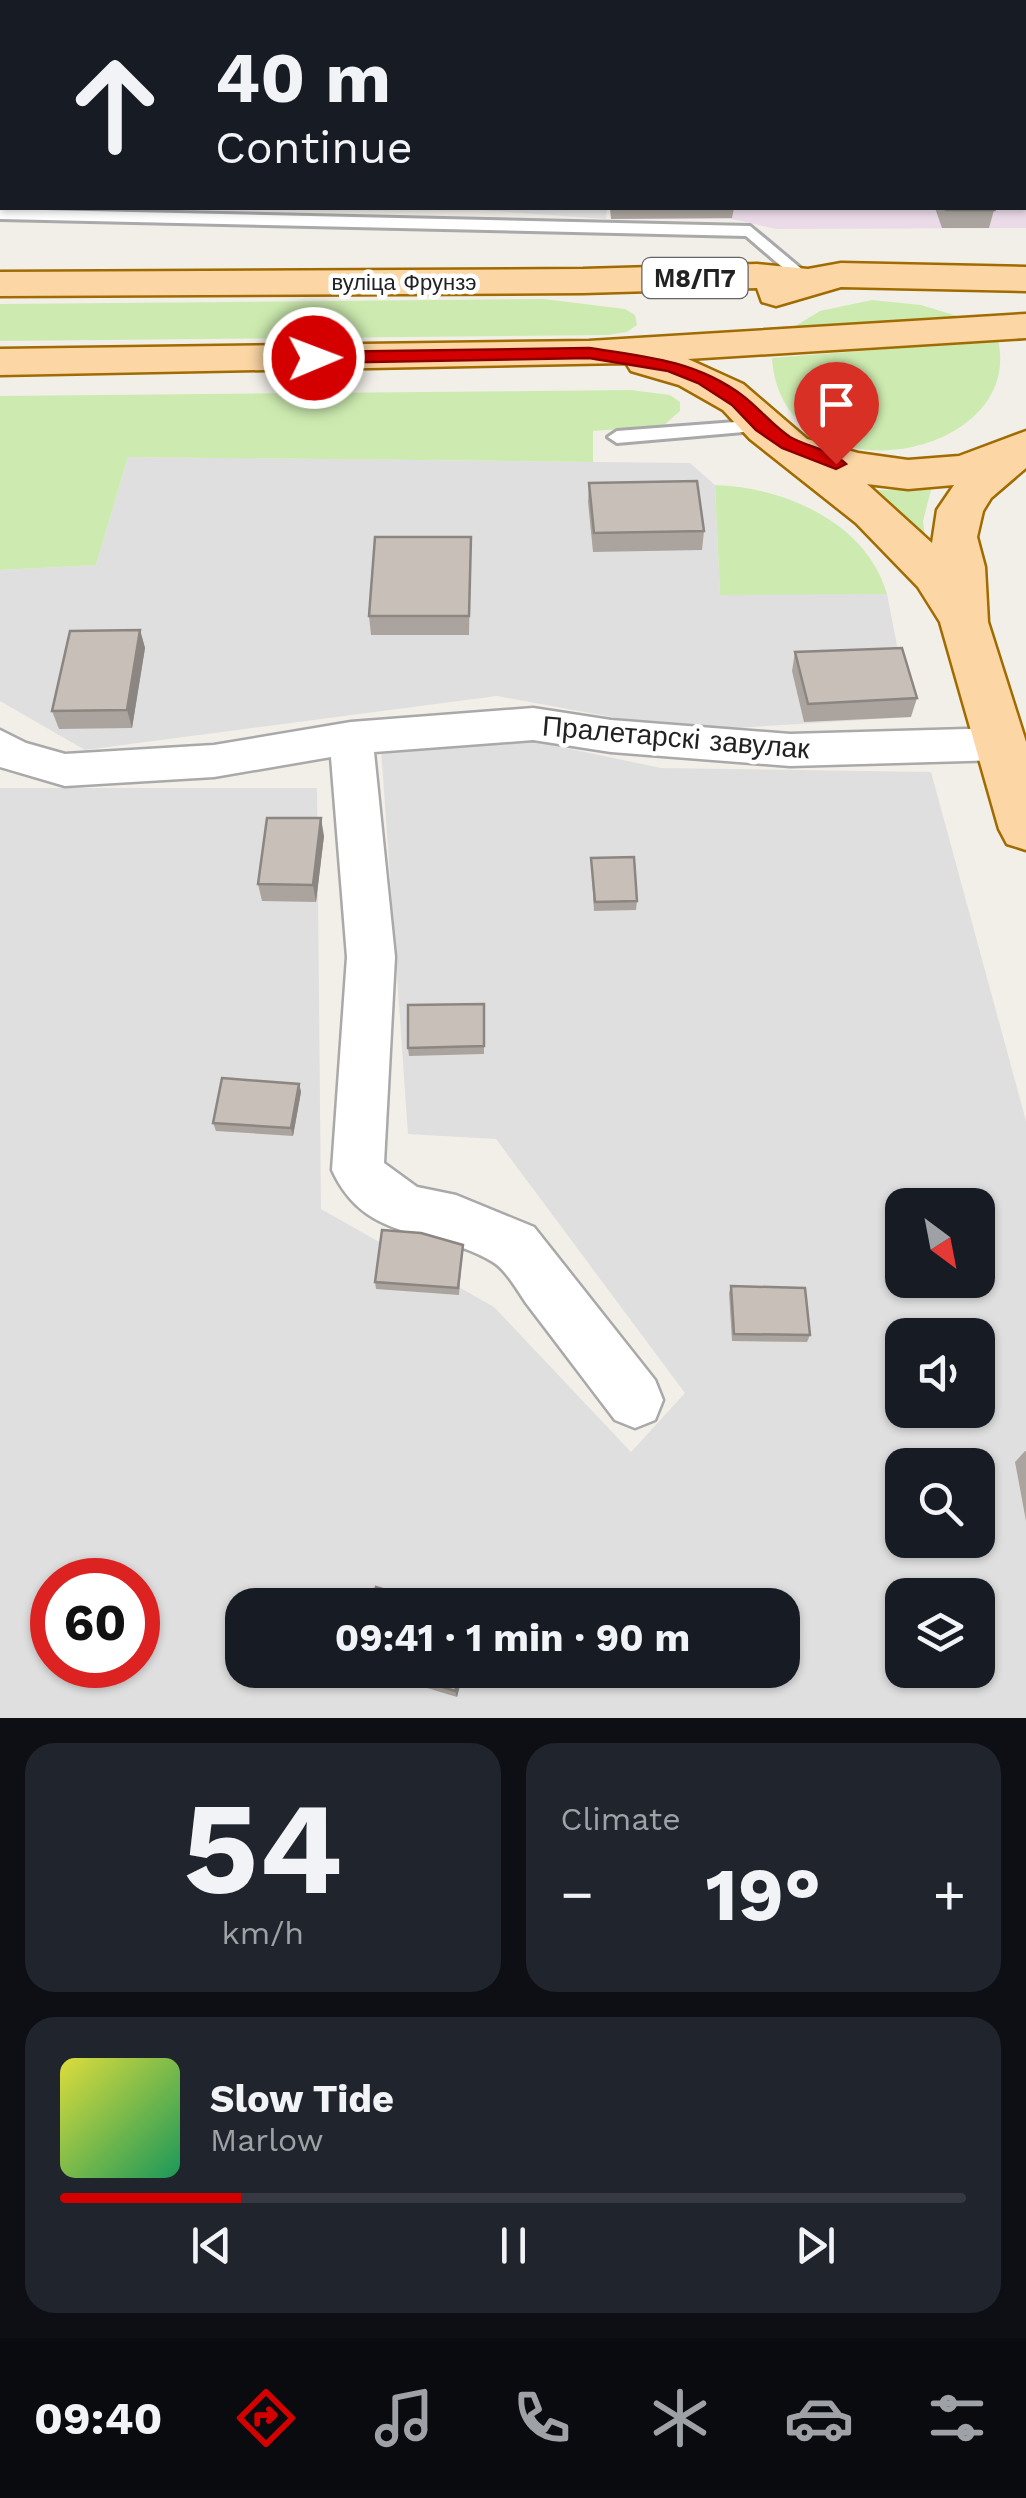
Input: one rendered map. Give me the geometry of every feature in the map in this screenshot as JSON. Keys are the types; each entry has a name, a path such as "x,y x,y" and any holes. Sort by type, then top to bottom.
{"main road":[{"name":"вуліца Фрунзэ","path":"725,348 740,319 769,296 808,281 842,275 1026,278"},
{"name":"вуліца Фрунзэ","path":"0,284 583,281 757,276 808,281"},
{"name":"М8/П7","path":"915,278 976,296 1026,326"},
{"path":"0,362 589,353 725,348 1026,326"},
{"path":"725,348 729,384 763,424 836,464 887,474 939,474 1025,459"},
{"path":"589,353 672,366 704,379 912,550 934,573 964,622"},
{"path":"1025,459 975,488 960,510 954,537 964,622 1026,829"}],"street":[{"name":"Пралетарскі завулак","path":"0,746 12,755 65,770 214,761 352,738 533,724 611,736 790,750 1002,744"},
{"path":"352,738 372,956 358,1170 373,1189 407,1210 456,1220 514,1245 635,1400"}],"lane":[{"path":"746,210 750,231 808,281"},
{"path":"0,214 750,231"},
{"path":"617,436 763,424"}],"shaded area":[{"path":"482,210 607,210 606,219"},
{"path":"610,210 1026,210 1026,228 776,229 732,219 611,219"},
{"path":"128,457 690,463 715,485 720,594 887,594 911,717 688,731 497,696 85,750 0,701 0,570 96,565"},
{"path":"518,738 661,768 931,772 1026,1121 1026,1718 0,1718 0,788 317,788 321,1209 494,1307 631,1452 685,1393 496,1139 408,1134 381,748"}],"green space":[{"path":"544,299 625,309 635,315 637,325 627,332 608,335 0,341 0,304"},
{"path":"872,300 921,305 957,316 789,330 820,311"},
{"path":"998,340 997,382 976,414 941,437 899,449 855,448 815,434 785,404 772,358"},
{"path":"631,390 670,395 680,402 680,411 663,426 593,431 593,462 128,457 96,565 0,570 0,396"},
{"path":"715,485 768,493 819,513 861,547 887,594 720,595"},
{"path":"863,490 931,490 923,521 926,545"}],"building":[{"path":"697,481 704,531 594,533 589,483"},
{"path":"375,537 471,537 469,616 369,616"},
{"path":"140,630 127,710 52,711 70,631"},
{"path":"902,648 917,698 808,704 795,652"},
{"path":"267,818 321,818 313,885 258,884"},
{"path":"634,857 637,901 595,902 591,858"},
{"path":"484,1004 484,1046 408,1048 408,1005"},
{"path":"222,1078 299,1084 291,1128 213,1123"},
{"path":"382,1230 421,1233 463,1245 458,1288 375,1282"},
{"path":"731,1286 805,1288 810,1335 734,1334"}],"route":[{"path":"314,358 589,353 672,366 704,379 788,444 836,464"}]}
